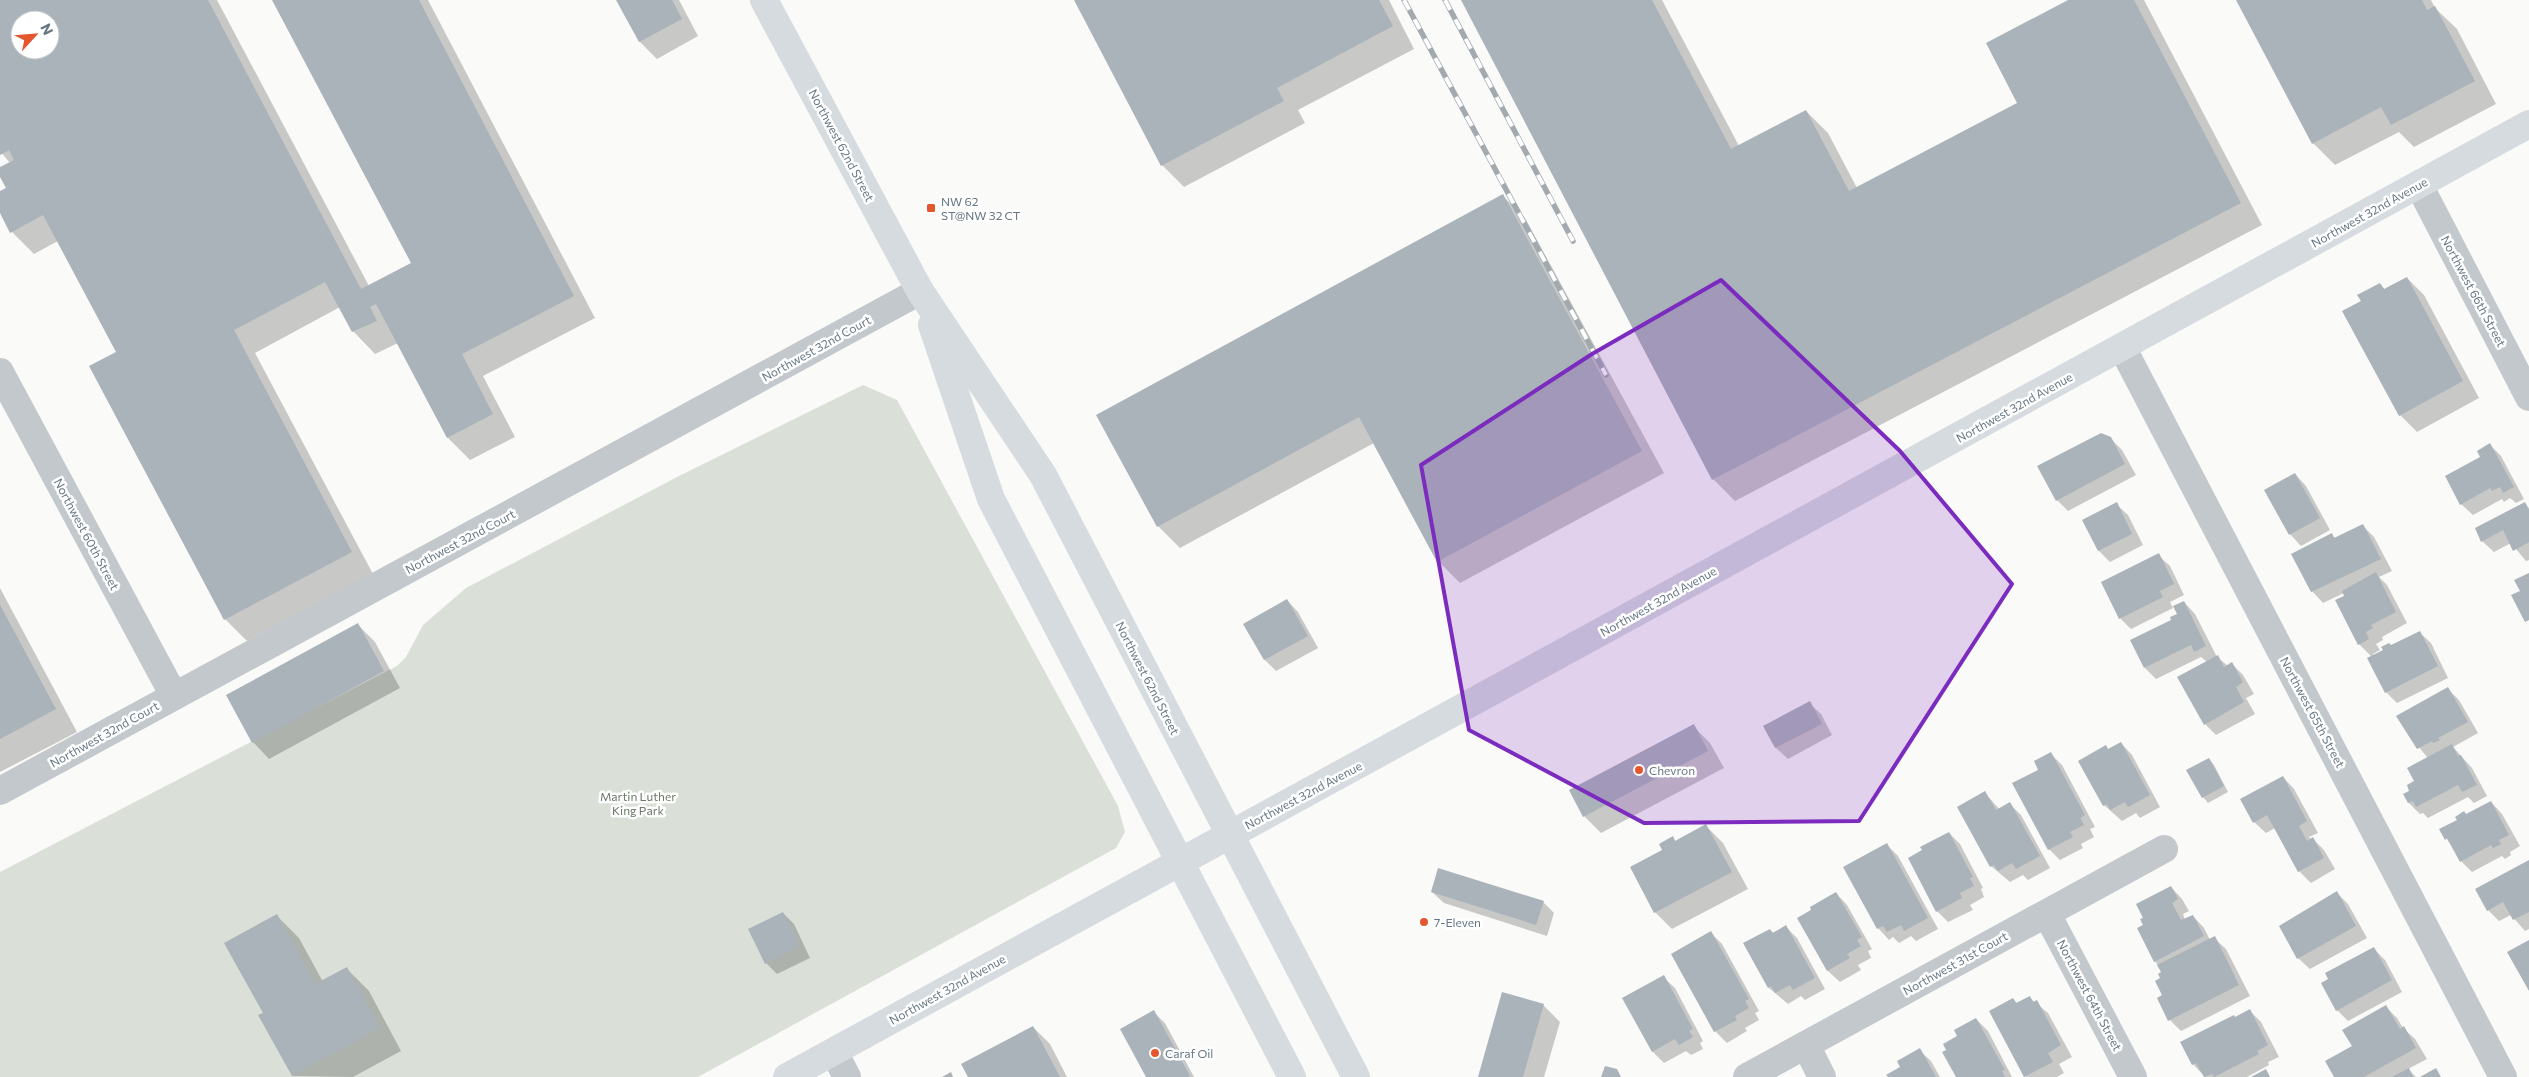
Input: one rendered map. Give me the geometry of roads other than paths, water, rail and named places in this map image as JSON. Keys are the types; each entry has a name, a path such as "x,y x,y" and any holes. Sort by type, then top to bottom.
{"main road":[{"name":"Northwest 62nd Street","path":"764,0 920,291 1043,476 1356,1077"},
{"name":"Northwest 32nd Avenue","path":"787,1077 2529,124"},
{"name":"Northwest 62nd Street","path":"920,291 991,499 1292,1077"}],"street":[{"name":"Northwest 66th Street","path":"2419,185 2529,397"},
{"name":"Northwest 32nd Court","path":"0,791 920,291"},
{"name":"Northwest 65th Street","path":"2122,347 2503,1077"},
{"name":"Northwest 60th Street","path":"0,372 174,696"},
{"name":"Northwest 31st Court","path":"1747,1077 2164,850"},
{"name":"Northwest 64th Street","path":"2046,914 2132,1077"},
{"path":"1806,1045 1822,1077"},
{"path":"834,1052 847,1077"}],"railway":[{"path":"1404,0 1606,375"},
{"path":"1445,0 1573,241"}],"place":[{"name":"NW 62 ST@NW 32 CT","path":"931,208"},
{"name":"Chevron","path":"1639,770"},
{"name":"7-Eleven","path":"1424,922"},
{"name":"Caraf Oil","path":"1155,1053"}],"park label":[{"name":"Martin Luther King Park","path":"638,803"}]}
